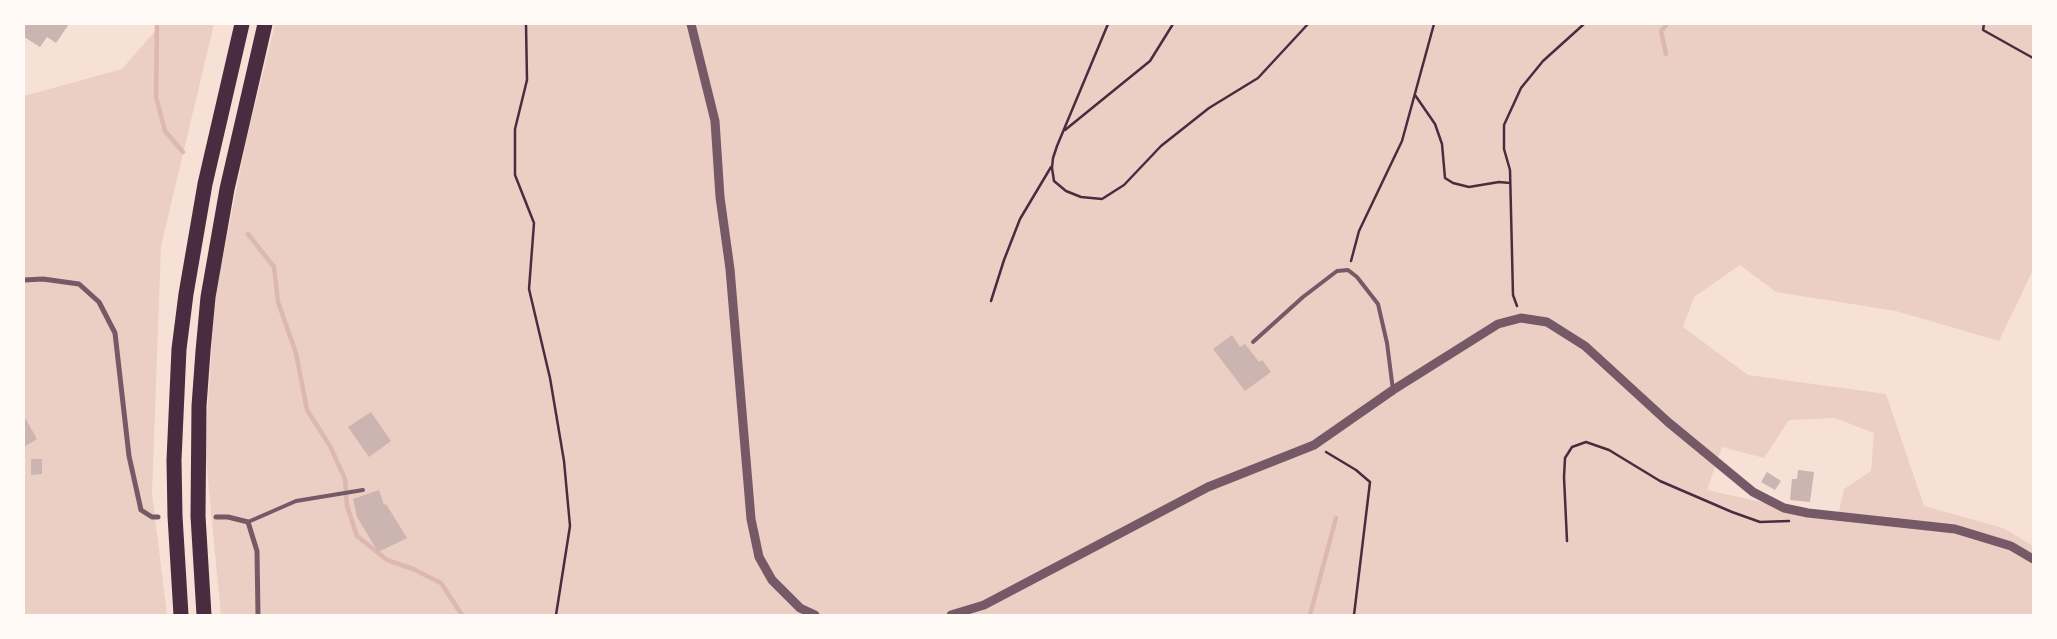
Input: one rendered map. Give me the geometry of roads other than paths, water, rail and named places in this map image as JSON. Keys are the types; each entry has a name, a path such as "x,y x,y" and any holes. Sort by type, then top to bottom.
{"highway":[{"path":"181,615 177,571 174,488 179,349 187,284 205,184 242,24"},
{"path":"204,615 199,543 197,461 199,406 208,296 227,188 265,24"}],"street":[{"path":"691,24 715,122 720,197 730,269 751,519 760,557 772,580 800,608 815,615"},
{"path":"24,280 44,278 79,284 99,302 115,333 129,456 141,510 152,517 158,517"},
{"path":"951,615 984,605 1208,487 1314,444 1393,390 1498,324 1521,318 1548,322 1585,346 1668,422 1753,492 1784,508 1808,513 1955,529 2011,546 2033,559"},
{"path":"216,517 228,517 248,522 257,551 258,615"}],"lane":[{"path":"1253,342 1302,297 1336,271 1348,270 1378,304 1387,343 1393,390"},
{"path":"248,522 296,501 363,490"},
{"path":"2011,546 2033,565"}],"waterway":[{"path":"157,24 156,97 165,131 183,152"},
{"path":"1666,54 1661,31 1667,24"},
{"path":"248,234 274,267 278,302 296,353 307,410 330,446 345,479 347,506 357,536 387,560 413,569 441,583 462,615"},
{"path":"1310,615 1336,518"}]}
